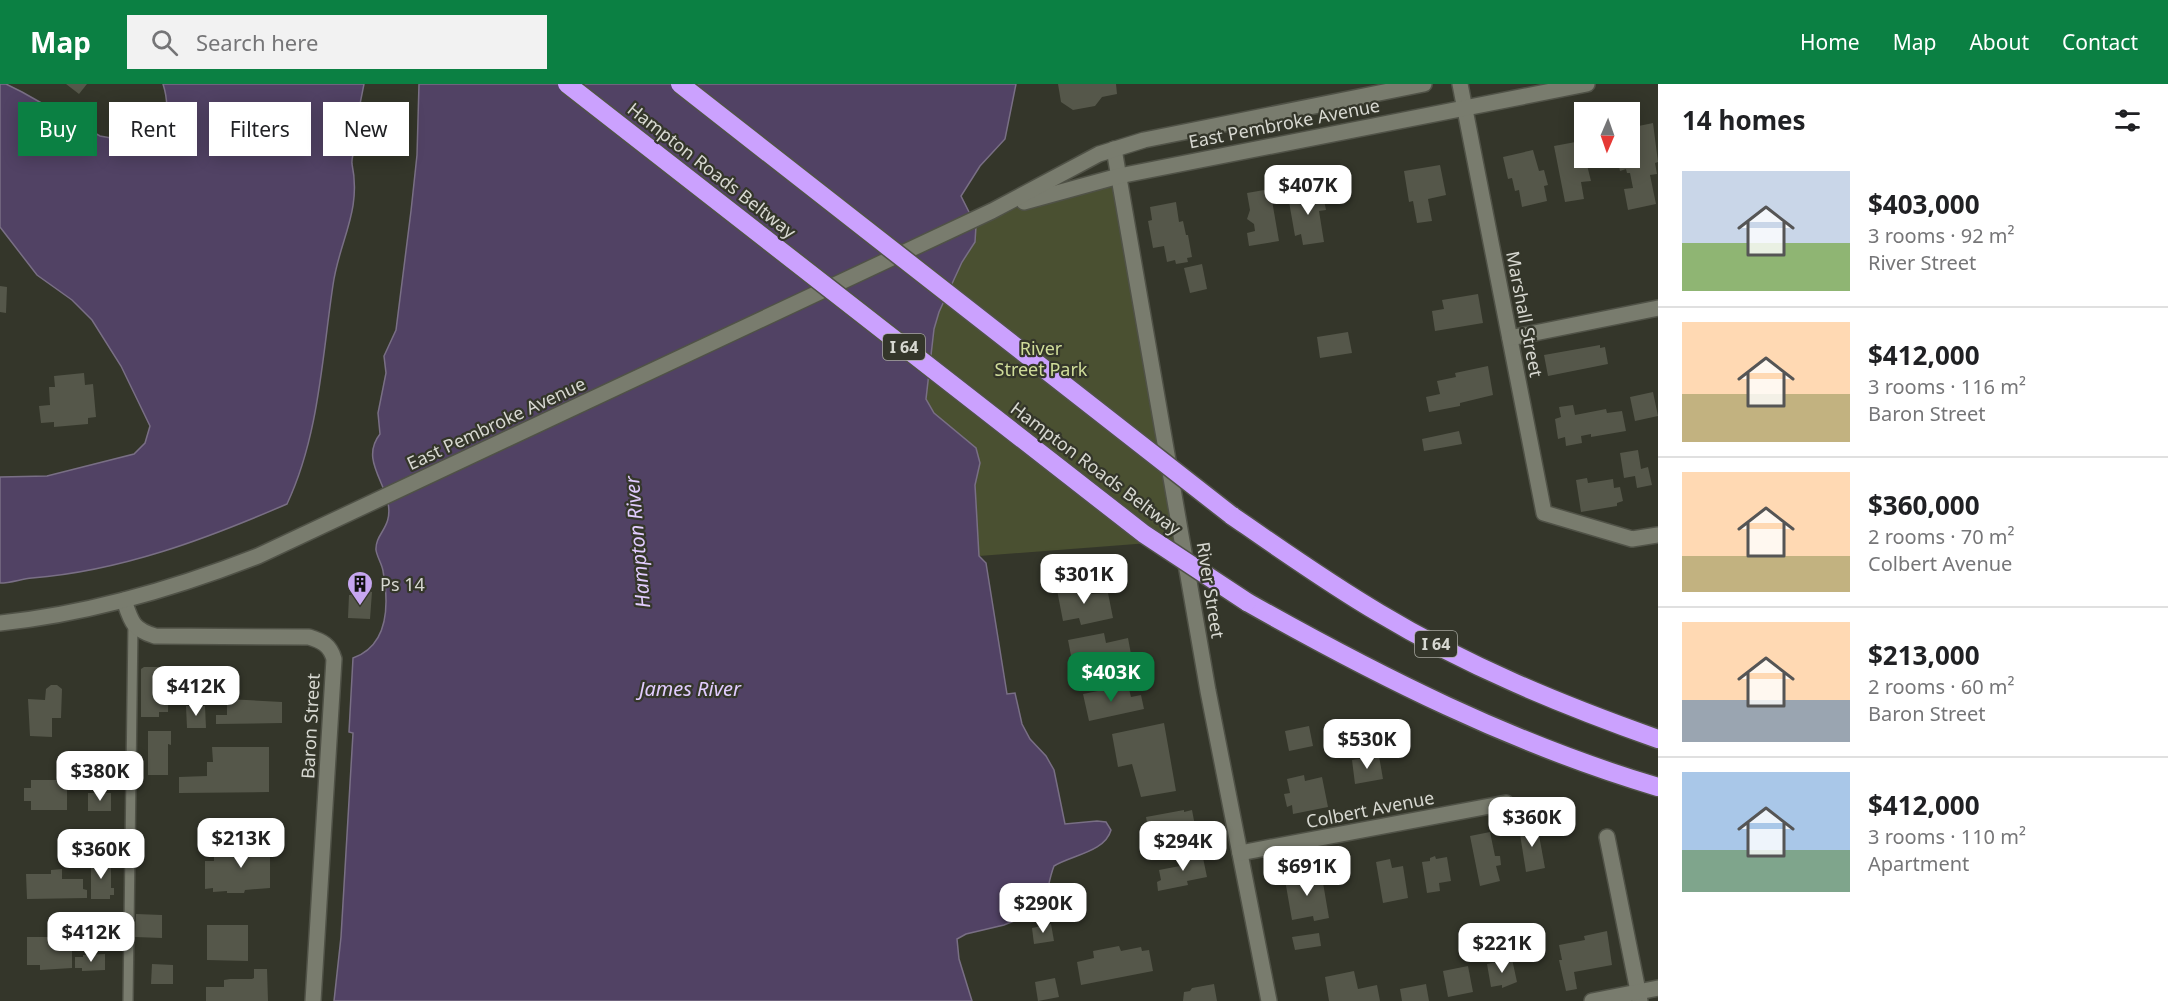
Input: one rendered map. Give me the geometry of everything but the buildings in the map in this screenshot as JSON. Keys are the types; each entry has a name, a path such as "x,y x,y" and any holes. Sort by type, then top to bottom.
{"highway":[{"name":"Hampton Roads Beltway","path":"567,84 1144,534 1247,602 1368,669 1440,703 1525,741 1658,788"},
{"name":"I 64","path":"680,84 1231,514 1319,576 1381,615 1488,671 1569,707 1658,739"}],"street":[{"name":"East Pembroke Avenue","path":"0,623 124,600 229,567 358,510 992,212 1114,149 1155,138 1424,84"},
{"name":"Marshall Street","path":"1460,84 1544,513 1632,539 1658,535"},
{"name":"East Pembroke Avenue","path":"992,212 1119,176 1587,84"},
{"name":"River Street","path":"1114,149 1208,691 1269,1001"},
{"path":"1510,338 1658,308"},
{"path":"124,600 133,624"},
{"name":"Baron Street","path":"133,624 142,632 165,637 309,637 318,640 332,652 334,659 313,1001"},
{"name":"Colbert Avenue","path":"1240,853 1506,803"},
{"path":"1607,837 1639,997"},
{"path":"1592,1001 1639,997 1658,988"}],"lane":[{"path":"128,1001 133,624"}],"green space":[{"name":"River Street Park","path":"1119,174 1188,540 979,556 975,484 980,463 976,448 934,413 926,399 934,329 939,312 962,262 975,242 976,226 1023,204"}],"water":[{"path":"0,84 6,84 40,102 18,102 18,156 97,156 97,134 109,138 109,156 197,156 197,102 166,102 163,84 364,84 360,102 323,102 323,156 353,156 354,197 333,285 313,424 298,478 287,504 194,541 130,561 65,574 0,583 0,477 47,476 134,454 145,443 150,426 121,366 92,320 72,300 37,275 0,227"},
{"name":"James River","path":"419,84 1016,84 1005,139 980,166 961,196 976,226 975,242 962,262 939,312 934,329 926,399 934,413 976,448 980,463 975,485 979,556 986,563 1007,694 1015,693 1022,724 1030,739 1046,756 1054,770 1065,824 1106,822 1111,830 1108,837 1095,848 1054,866 1041,910 1004,925 966,934 957,939 959,959 972,1001 334,1001 341,937 353,733 349,732 353,658 374,644 384,622 386,610 385,584 376,544 389,512 386,494 375,469 373,452 380,434 378,413 386,373 384,356 396,330 411,211 417,155"}],"place":[{"name":"Ps 14","path":"360,607"}],"water label":[{"name":"Hampton River","path":"637,542"}]}
